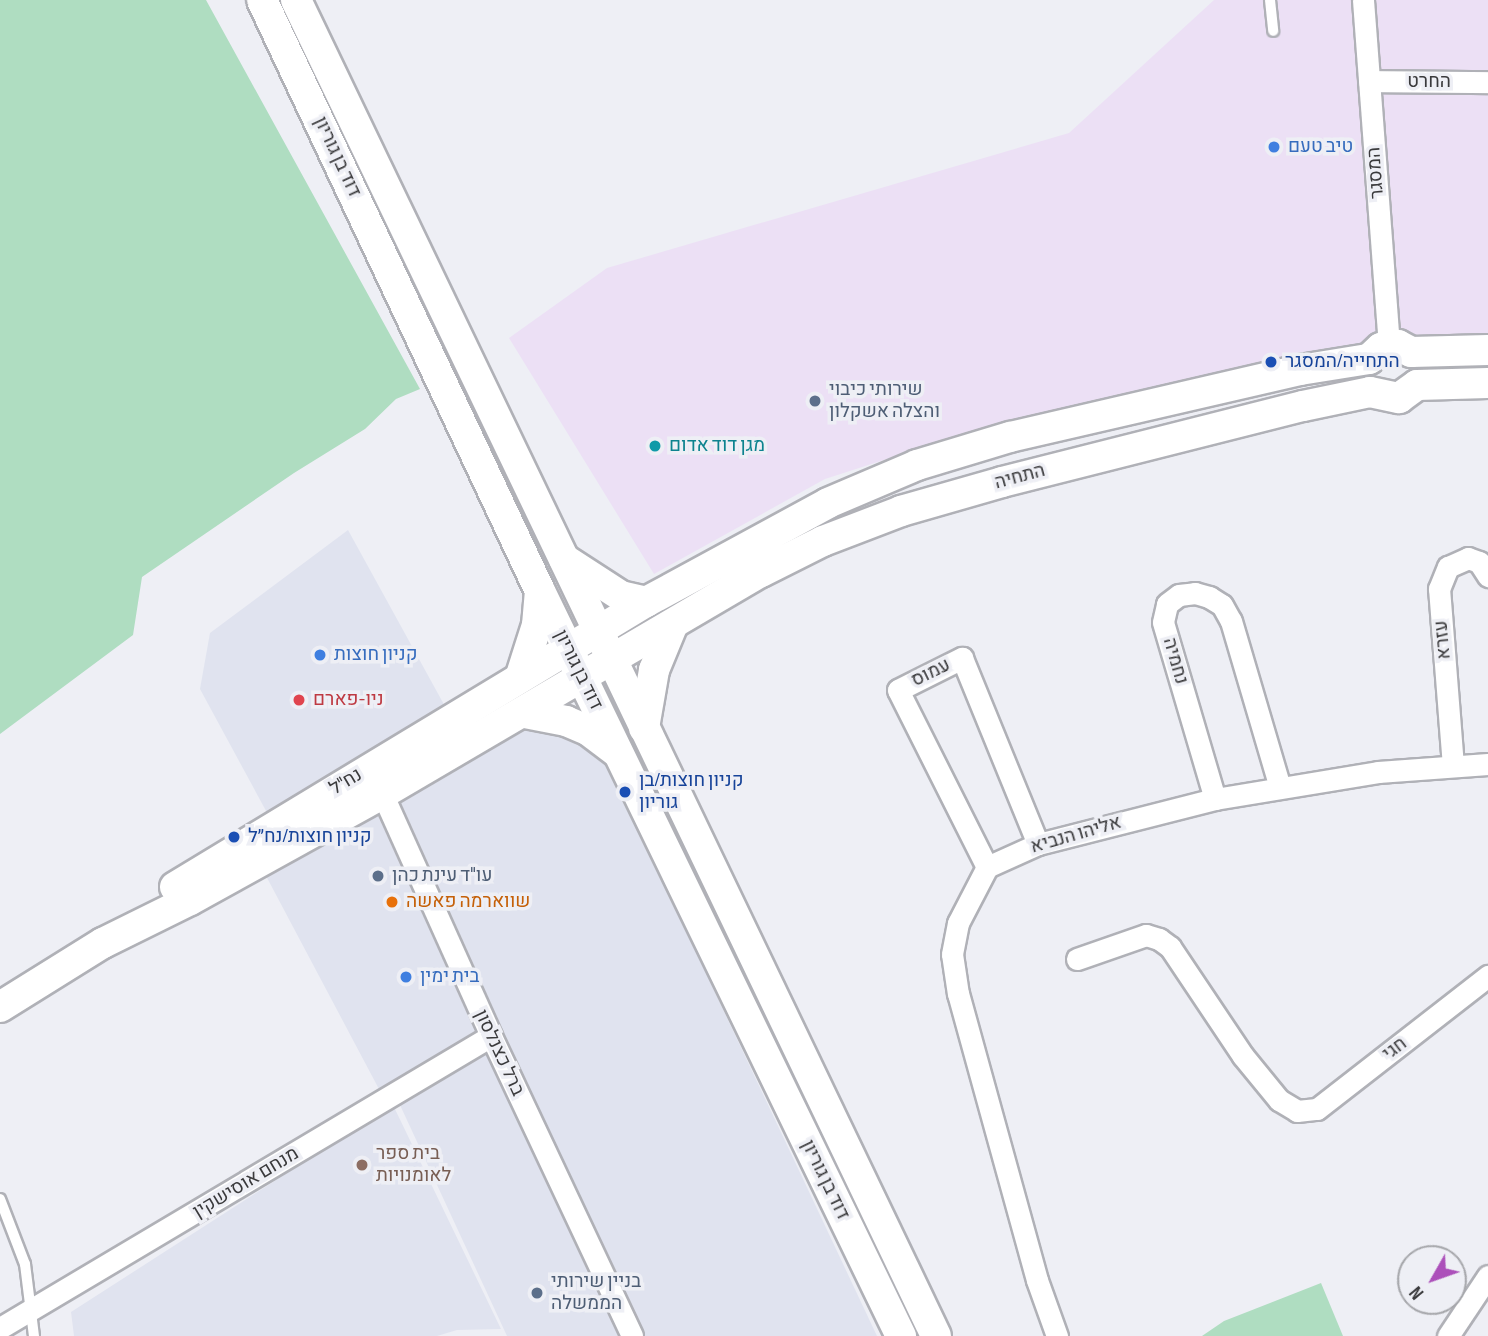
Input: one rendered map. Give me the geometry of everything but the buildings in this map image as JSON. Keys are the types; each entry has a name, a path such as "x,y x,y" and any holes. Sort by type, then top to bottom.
{"main road":[{"name":"דוד בן גוריון","path":"261,0 540,592 901,1336"},
{"name":"דוד בן גוריון","path":"296,0 936,1336"},
{"path":"597,631 828,503 916,465 1010,437 1300,370 1390,352 1488,350"},
{"path":"1390,352 1420,367 1417,385"},
{"path":"1377,393 1366,374 1390,352"},
{"name":"התחיה","path":"582,678 761,572 823,541 901,512 1140,446 1303,406 1377,393 1383,397 1399,398 1417,385 1488,383"},
{"path":"562,557 621,596 646,602"},
{"path":"522,675 537,625 540,592"},
{"path":"644,728 654,670 673,624"},
{"name":"נח\"ל","path":"0,1007 103,943 190,900 376,781 522,675 597,631"},
{"name":"נח\"ל","path":"376,781 525,713 582,678"},
{"path":"525,713 566,721 589,731 617,752"}],"street":[{"name":"המסגר","path":"1363,0 1390,352"},
{"name":"החרט","path":"1369,81 1488,82"},
{"name":"עזרא","path":"1453,766 1439,589 1443,576 1456,561 1468,558 1479,562 1488,576"},
{"name":"נחמיה","path":"1215,799 1163,622 1167,604 1179,596 1195,593 1222,605 1231,621 1280,787"},
{"name":"עמוס","path":"987,867 898,690 962,658 1038,844"},
{"name":"אליהו הנביא","path":"987,867 1038,844 1215,799 1378,772 1488,764"},
{"name":"ברל כצנלסון","path":"376,781 491,1037 632,1336"},
{"path":"987,867 958,923 952,954 958,994 1037,1280 1057,1336"},
{"name":"חגי","path":"1077,959 1146,935 1159,939 1170,947 1243,1056 1279,1100 1297,1111 1317,1109 1488,975"},
{"name":"מנחם אוסישקין","path":"0,1328 491,1037"},
{"path":"1448,1336 1488,1276"}],"lane":[{"path":"1270,0 1273,31"},
{"path":"0,1199 24,1264 34,1336"}],"shaded area":[{"path":"1214,0 1488,0 1488,339 1390,343 924,447 825,479 654,574 509,338 607,268 1069,133"},
{"name":"קניון חוצות","path":"348,530 447,710 271,820 200,689 210,633"},
{"path":"527,728 565,731 605,759 877,1336 507,1336 400,1105 380,1091 265,874"},
{"name":"בית ספר לאומנויות","path":"393,1105 501,1329 457,1330 437,1336 74,1336 71,1312"}],"green space":[{"path":"0,0 206,0 420,389 396,399 365,429 294,473 142,577 133,635 0,734"},
{"path":"1321,1283 1343,1336 1202,1336 1224,1321"}],"place":[{"name":"טיב טעם","path":"1274,147"},
{"name":"התחייה/המסגר","path":"1271,362"},
{"name":"שירותי כיבוי והצלה אשקלון","path":"815,401"},
{"name":"מגן דוד אדום","path":"655,446"},
{"name":"קניון חוצות","path":"320,655"},
{"name":"ניו-פארם","path":"299,700"},
{"name":"קניון חוצות/בן גוריון","path":"625,792"},
{"name":"קניון חוצות/נח״ל","path":"234,837"},
{"name":"עו\"ד עינת כהן","path":"378,876"},
{"name":"שווארמה פאשה","path":"392,902"},
{"name":"בית ימין","path":"406,977"},
{"name":"בית ספר לאומנויות","path":"362,1165"},
{"name":"בניין שירותי הממשלה","path":"537,1293"}]}
